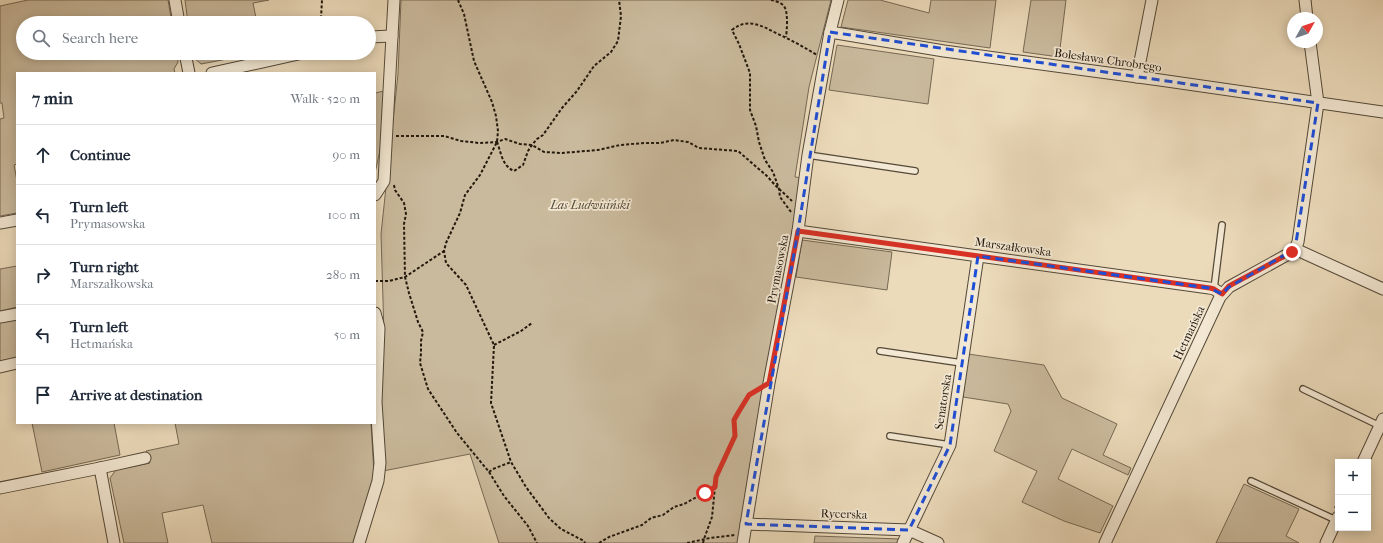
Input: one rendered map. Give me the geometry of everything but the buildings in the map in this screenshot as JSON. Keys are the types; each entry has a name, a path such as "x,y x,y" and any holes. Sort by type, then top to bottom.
{"street":[{"path":"175,0 178,16"},
{"path":"376,193 384,181 391,136 392,36 394,0"},
{"name":"Prymasowska","path":"744,534 769,383 798,231 808,155 830,32 838,0"},
{"path":"1137,77 1152,0"},
{"path":"1305,0 1306,12"},
{"name":"Bolesława Chrobrego","path":"830,32 944,51 1383,112"},
{"path":"376,37 392,36"},
{"path":"1311,48 1318,103 1304,206 1298,242 1295,249 1383,289"},
{"path":"186,60 189,72"},
{"path":"217,72 271,60"},
{"path":"0,224 16,220"},
{"name":"Marszałkowska","path":"798,231 1218,291"},
{"name":"Hetmańska","path":"1105,543 1218,291 1295,249"},
{"name":"Senatorska","path":"903,543 950,445 978,256"},
{"path":"0,317 16,314"},
{"path":"359,543 378,481 380,463 376,402 379,328 376,317"},
{"path":"0,367 16,363"},
{"path":"1364,459 1382,422"},
{"path":"0,488 145,458"},
{"path":"100,468 114,543"},
{"path":"1326,543 1335,523"},
{"name":"Rycerska","path":"744,534 909,530 938,543"}],"lane":[{"path":"808,155 915,171"},
{"path":"1218,291 1222,225"},
{"path":"880,351 962,363"},
{"path":"1303,389 1382,422"},
{"path":"890,436 950,445"},
{"path":"1251,481 1335,517"}],"path":[{"path":"321,16 322,0"},
{"path":"458,0 464,14 474,61 492,102 498,131 497,142 480,175 466,195 460,213 453,226 444,251 446,263 466,285 494,345 491,403 511,462 532,497 549,518 561,529 584,541 585,543"},
{"path":"497,142 506,165 514,171 523,165 532,145 543,135 594,66 611,52 618,41 621,16 619,0"},
{"path":"771,0 779,2 785,8 788,26 786,37"},
{"path":"801,213 790,211 785,205 780,197 773,172 765,160 750,110 750,73 732,30 738,25 758,24 786,37 825,60"},
{"path":"391,136 444,136 461,141 479,143 497,142 505,139 520,144 532,145 544,152 562,153 598,150 620,145 660,143 674,140 688,142 699,148 738,151 767,176 801,213"},
{"path":"391,136 397,140"},
{"path":"394,184 395,190 404,203 406,214 404,224 405,277 418,322 423,332 420,363 428,389 457,433 489,472 504,496 528,526 537,543"},
{"path":"376,281 389,281 405,277 444,251"},
{"path":"494,345 521,331 532,323"},
{"path":"704,543 704,539 712,518 716,477 735,436 734,420 749,395 769,383"},
{"path":"489,472 511,462"},
{"path":"599,543 609,537 642,525 651,518 663,515 715,487"},
{"path":"687,543 704,539 744,534"}],"highlighted area":[{"path":"830,32 1318,103 1295,249 1229,287 1222,294 1209,288 978,256 950,445 909,530 746,524 798,231"}],"green space":[{"path":"28,0 168,0 171,16 16,16 16,60 178,60 178,62 174,69 175,72 16,72 16,164 14,165 16,176 16,213 0,216 0,119 4,118 2,103 0,103 0,6"},
{"path":"185,0 269,0 253,3 256,16 187,16"},
{"name":"Las Ludwisiński","path":"401,0 831,0 809,87 795,177 803,178 738,543 499,543 470,454 383,471 379,400 384,335 381,234 398,74"},
{"path":"848,0 880,0 929,13 931,0 996,0 990,48 841,27"},
{"path":"1031,0 1066,0 1059,57 1023,52"},
{"path":"837,45 934,59 928,104 829,90"},
{"path":"196,60 222,60 201,64"},
{"path":"384,91 381,146 376,168 376,93"},
{"path":"802,240 892,252 887,290 796,277"},
{"path":"16,266 16,307 0,311 0,269"},
{"path":"16,318 16,358 0,361 0,322"},
{"path":"968,354 1044,365 1062,398 1117,424 1103,455 1131,468 1128,475 1072,449 1058,479 1113,506 1100,533 1064,521 1022,502 1037,471 994,451 1011,411 1008,404 963,397"},
{"path":"32,424 114,424 120,455 42,472"},
{"path":"175,424 371,424 374,474 355,543 212,543 203,505 162,513 168,543 124,543 110,478 116,470 150,463 146,451 179,444"},
{"path":"1244,484 1299,509 1286,536 1299,543 1216,543"},
{"path":"815,536 900,539 898,543 814,543"}],"route":[{"path":"705,493 715,487 716,477 735,436 734,420 743,403 749,395 769,383 798,231 1210,288 1222,294 1229,286 1292,252"}]}
